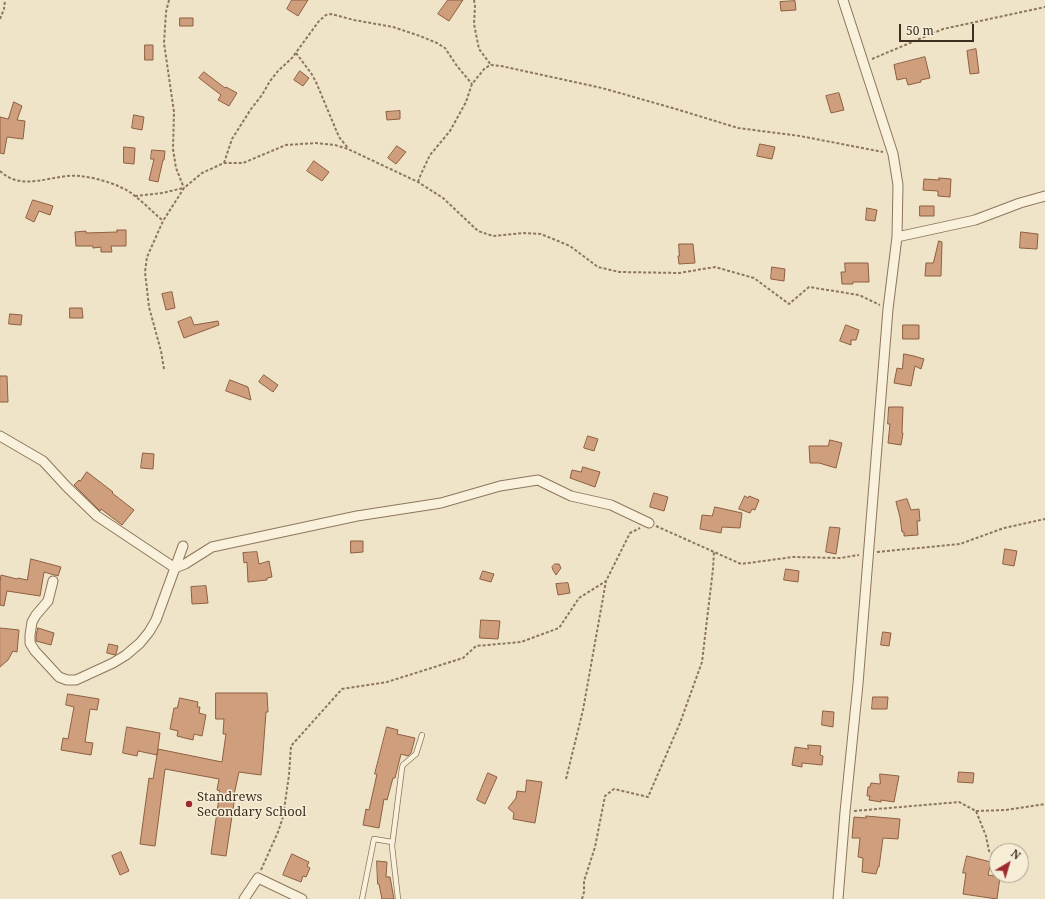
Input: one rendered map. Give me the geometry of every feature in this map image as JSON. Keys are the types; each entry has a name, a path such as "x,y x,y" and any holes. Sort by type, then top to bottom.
{"street":[{"path":"838,899 858,684 888,309 897,237 898,186 894,154 843,0"},
{"path":"897,237 975,220 1020,203 1045,196"},
{"path":"0,436 43,461 97,516 175,568"},
{"path":"175,568 185,564 212,547 357,516 441,503 500,486 538,480 571,496 611,505 649,523"},
{"path":"53,581 48,601 32,622 30,643 35,652 59,677 67,680 76,680 113,663 126,655 140,643 149,632 156,620 183,546"},
{"path":"244,899 258,878 302,899"}],"lane":[{"path":"398,899 392,842 402,768 403,765 416,754 422,735"},
{"path":"362,899 374,839 392,842"}],"path":[{"path":"0,19 4,9 5,0"},
{"path":"169,0 166,12 164,43 174,112 173,149 176,168 184,188"},
{"path":"474,0 474,24 479,48 491,65"},
{"path":"864,63 943,29 1045,7"},
{"path":"224,163 232,139 251,108 262,95 270,81 292,58 326,15 331,14 393,27 437,43 445,48 457,66 472,84"},
{"path":"296,53 316,82 339,137 348,149"},
{"path":"418,182 420,174 430,155 450,131 466,102 472,84 485,68 491,65 602,88 738,128 800,136 894,154"},
{"path":"164,369 149,307 145,272 147,257 163,221 184,188 202,173 224,163 243,163 286,146 316,143 335,145 348,149 418,182 443,198 478,231 493,236 523,233 541,234 570,246 598,267 619,272 679,273 715,267 754,278 789,304 809,287 859,295 888,309"},
{"path":"0,171 11,179 20,181 38,181 67,176 93,178 120,187 134,196 163,221"},
{"path":"134,196 163,193 184,188"},
{"path":"566,779 583,710 606,581 630,533 649,523 741,564 793,557 840,558 869,553 960,544 1004,528 1045,519"},
{"path":"582,899 584,892 584,881 595,847 605,796 614,789 648,797 680,723 702,662 714,552"},
{"path":"258,878 283,817 292,746 342,689 387,682 463,658 476,646 520,642 559,628 579,598 606,581"},
{"path":"845,812 959,802 976,811 1006,810 1045,804"},
{"path":"976,811 986,836 989,851"}],"building":[{"path":"292,0 308,0 298,16 287,9"},
{"path":"448,0 463,0 449,21 438,14"},
{"path":"795,1 796,10 781,11 780,2"},
{"path":"180,18 193,18 193,26 180,26"},
{"path":"145,45 153,45 153,60 145,60"},
{"path":"976,49 979,73 970,74 967,51"},
{"path":"925,57 930,78 908,85 906,78 897,80 894,65"},
{"path":"300,71 309,78 303,86 294,80"},
{"path":"204,72 225,88 226,87 237,93 229,106 218,100 221,95 199,78"},
{"path":"839,93 844,110 831,113 826,96"},
{"path":"14,102 22,106 17,120 25,121 23,139 7,137 4,154 0,153 0,117 8,119"},
{"path":"400,111 400,119 387,120 386,112"},
{"path":"134,115 144,117 142,130 132,128"},
{"path":"760,144 775,147 772,159 757,156"},
{"path":"397,146 406,152 396,164 388,158"},
{"path":"124,147 135,148 134,164 124,163"},
{"path":"152,150 165,151 158,182 149,180 154,159 151,159"},
{"path":"314,161 329,172 322,181 307,171"},
{"path":"939,178 951,179 950,197 938,196 938,191 923,190 924,179 939,180"},
{"path":"33,200 53,206 50,215 39,211 34,222 26,218"},
{"path":"920,206 934,206 934,216 920,216"},
{"path":"867,208 877,210 875,221 866,220"},
{"path":"117,230 126,230 126,246 111,246 112,252 101,252 101,247 93,248 93,246 76,246 75,232 117,232"},
{"path":"1021,232 1038,234 1037,249 1020,248"},
{"path":"939,241 942,242 941,276 925,276 926,263 933,263"},
{"path":"679,244 693,244 695,263 679,264"},
{"path":"845,263 868,263 869,282 842,284 841,272 845,272"},
{"path":"772,267 785,269 784,281 771,279"},
{"path":"172,292 175,308 166,310 162,294"},
{"path":"70,308 82,308 83,318 70,318"},
{"path":"10,314 22,315 21,325 9,324"},
{"path":"191,317 194,325 218,321 219,325 184,338 178,322"},
{"path":"846,325 859,330 856,340 851,340 851,345 840,341"},
{"path":"903,325 919,325 919,339 903,339"},
{"path":"904,354 924,359 921,369 915,366 911,386 894,383 897,368 902,369"},
{"path":"264,375 278,385 273,392 259,382"},
{"path":"0,376 7,376 8,402 0,402"},
{"path":"230,380 248,387 251,400 226,391"},
{"path":"889,407 903,407 903,433 901,445 888,443 890,424 888,424"},
{"path":"588,436 598,439 594,451 584,448"},
{"path":"830,440 842,443 836,468 819,463 810,463 809,446 828,446"},
{"path":"143,453 154,454 153,469 141,468"},
{"path":"583,467 600,472 595,487 570,478 572,470 581,472"},
{"path":"87,472 134,510 122,525 101,509 100,511 74,485 79,480 80,481"},
{"path":"654,493 668,497 664,511 650,507"},
{"path":"745,496 759,500 755,510 752,509 750,513 739,509"},
{"path":"907,499 911,510 919,509 920,521 917,521 918,535 904,536 904,532 902,532 896,502"},
{"path":"715,507 742,513 740,528 722,527 721,533 700,529 702,515 712,516"},
{"path":"830,527 840,528 836,554 826,552"},
{"path":"351,541 363,541 363,552 351,553"},
{"path":"1005,549 1017,551 1014,566 1003,564"},
{"path":"257,552 259,564 269,561 272,577 267,578 267,580 248,582 247,562 244,563 243,553"},
{"path":"31,559 61,567 58,576 44,572 40,596 7,591 4,606 0,605 1,575 27,580"},
{"path":"555,564 559,564 561,568 556,575 552,567"},
{"path":"786,569 799,571 798,582 784,580"},
{"path":"483,571 494,574 491,582 480,579"},
{"path":"568,583 570,593 558,595 556,584"},
{"path":"206,586 208,603 192,604 191,587"},
{"path":"481,620 500,621 498,639 480,638"},
{"path":"0,628 19,630 17,652 13,651 8,660 0,667"},
{"path":"38,628 54,633 51,645 36,641"},
{"path":"883,632 891,633 889,646 881,645"},
{"path":"109,644 118,646 115,655 107,653"},
{"path":"216,693 267,693 268,712 266,712 261,775 239,772 234,795 226,856 211,854 220,791 217,790 219,779 165,769 155,846 140,844 149,778 153,779 158,749 222,762 226,734 223,734 224,719 216,719"},
{"path":"68,694 99,699 97,710 90,709 85,742 93,743 91,755 61,750 63,738 68,739 74,707 66,705"},
{"path":"873,697 888,697 887,709 872,709"},
{"path":"180,698 198,702 197,707 200,707 199,713 206,715 202,736 194,734 193,740 177,736 178,731 170,729 174,708 177,708"},
{"path":"823,711 834,712 833,727 822,725"},
{"path":"127,727 160,733 157,755 138,751 137,756 123,753"},
{"path":"387,727 398,730 397,734 415,738 411,753 408,756 401,754 395,778 393,778 387,800 384,799 379,828 363,825 366,809 369,810 377,774 375,774"},
{"path":"808,745 821,746 820,755 823,756 822,765 802,763 802,767 792,765 795,747 808,749"},
{"path":"959,772 974,773 973,783 958,782"},
{"path":"488,773 497,777 485,804 477,800"},
{"path":"880,774 899,776 894,802 869,800 870,796 867,796 868,787 870,787 871,783 880,784"},
{"path":"527,780 542,782 535,823 513,819 514,813 508,808 516,798 517,791 525,792"},
{"path":"866,816 900,819 898,839 883,838 879,867 876,874 862,872 863,858 858,857 860,838 852,838 854,817 866,818"},
{"path":"121,852 129,871 120,875 112,856"},
{"path":"292,854 309,862 307,866 310,868 306,877 303,876 301,882 283,875"},
{"path":"967,856 989,862 989,883 999,883 997,899 963,894 966,873 963,873"},
{"path":"377,861 387,862 386,877 390,877 394,899 382,899 378,884"}],"place":[{"name":"Standrews Secondary School","path":"189,804"}]}
